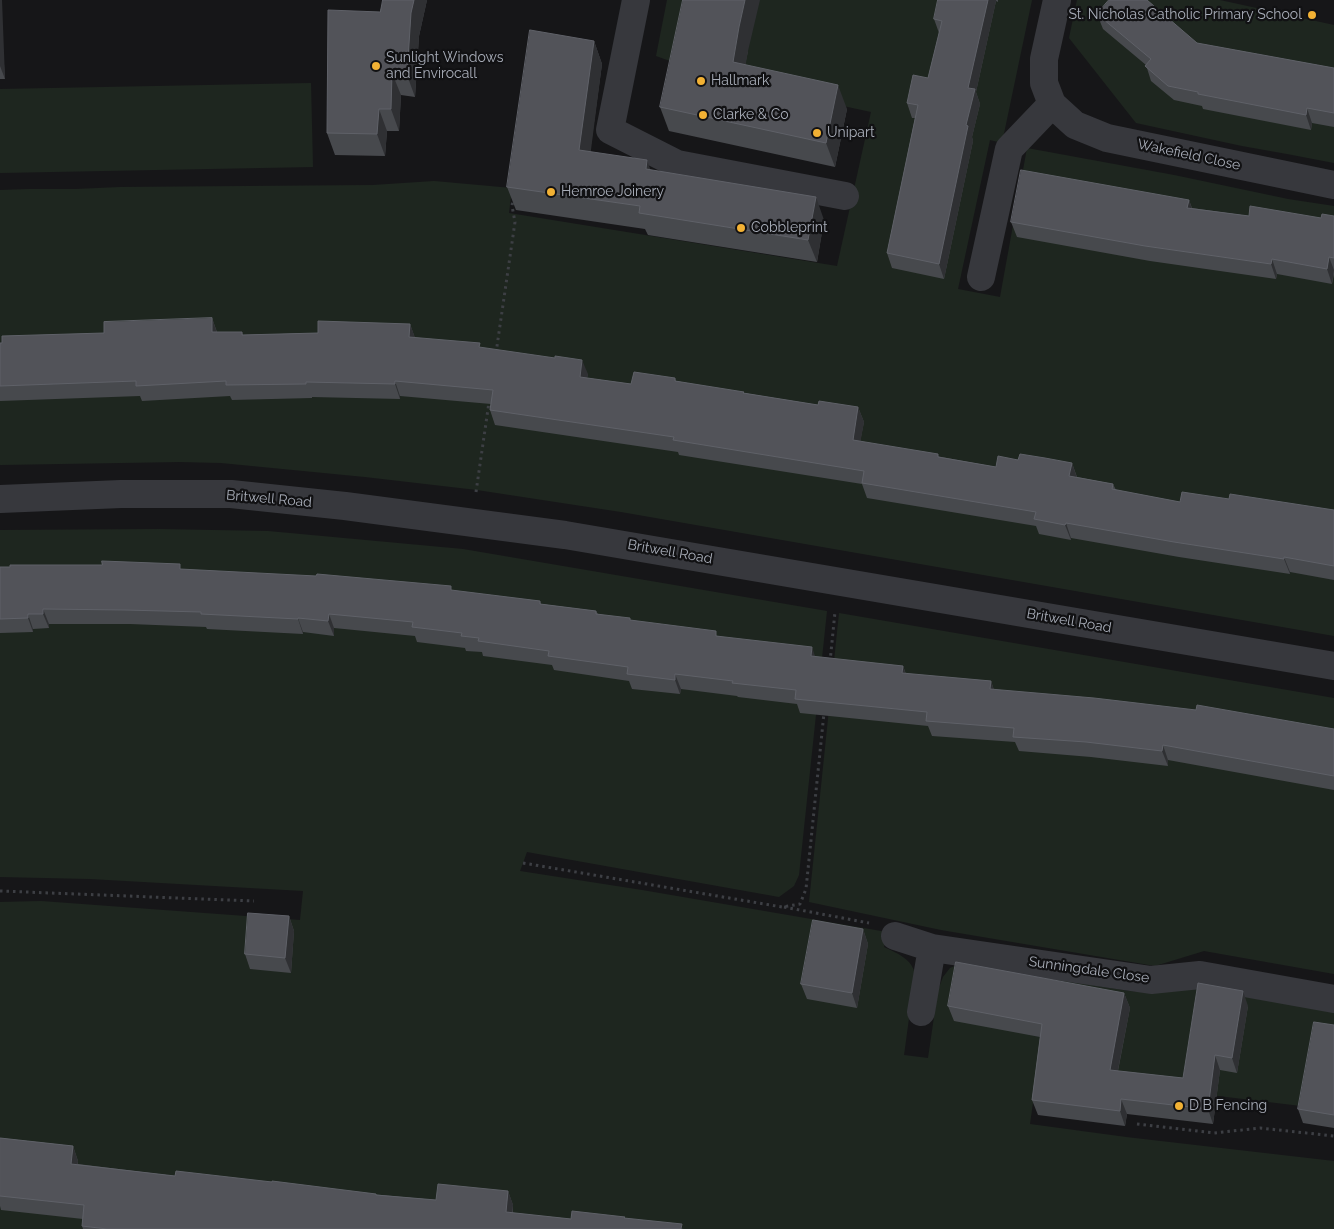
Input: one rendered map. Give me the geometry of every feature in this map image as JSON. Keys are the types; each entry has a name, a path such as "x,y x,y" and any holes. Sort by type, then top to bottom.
{"street":[{"path":"636,0 610,130 677,164 845,196"},
{"name":"Wakefield Close","path":"1057,0 1044,59 1044,83 1052,104 1075,125 1107,138 1334,185"},
{"path":"981,277 1009,149 1052,104"},
{"name":"Britwell Road","path":"0,499 121,494 231,494 345,506 565,535 1334,666"},
{"name":"Sunningdale Close","path":"895,936 932,948 1150,980 1200,975 1334,999"},
{"path":"922,1012 932,948"}],"path":[{"path":"495,361 515,222 512,206 513,197"},
{"path":"472,522 489,400"},
{"path":"829,670 838,581"},
{"path":"782,907 800,904 806,889 825,710"},
{"path":"524,863 884,925 895,936"},
{"path":"0,891 254,901"},
{"path":"1138,1124 1214,1133 1260,1128 1334,1136"}],"shaded area":[{"path":"667,0 1032,0 1002,143 990,140 958,289 1000,297 1027,148 1174,175 1288,199 1334,206 1334,636 621,512 477,490 221,463 0,465 0,190 373,185 434,181 512,188 509,213 837,266 871,112 723,80 656,56"},
{"path":"1077,0 1220,0 1334,25 1334,163 1242,146 1136,123 1069,38"},
{"path":"311,83 313,167 0,173 0,89"},
{"path":"158,529 268,531 463,549 827,611 799,875 794,886 779,897 527,852 520,871 887,932 884,947 907,960 915,974 904,1055 928,1058 938,990 943,977 950,968 959,964 1130,991 1151,993 1200,988 1334,1012 1334,1110 1037,1074 1030,1124 1334,1161 1334,1229 0,1229 0,902 41,901 300,920 303,891 90,879 0,877 0,530"},
{"path":"839,613 1334,698 1334,974 1204,951 1155,966 941,930 809,902"}],"building":[{"name":"Sunlight Windows and Envirocall","path":"383,0 414,0 411,13 407,75 392,73 391,109 379,109 377,134 327,133 328,10 380,12"},
{"path":"683,0 745,0 733,62 838,85 826,143 660,107"},
{"path":"938,0 988,0 968,88 975,89 966,125 968,126 939,264 887,253 918,105 907,103 913,75 928,78 942,21 934,19"},
{"path":"1109,0 1147,0 1197,43 1334,68 1334,113 1307,108 1306,115 1198,94 1198,92 1168,86 1145,66 1151,59 1097,14"},
{"path":"530,30 594,41 579,150 647,160 646,169 816,197 808,240 639,213 640,206 507,187"},
{"path":"1021,170 1189,200 1187,208 1249,216 1250,206 1321,218 1322,214 1334,216 1334,258 1329,257 1327,269 1272,259 1271,264 1145,246 1011,222"},
{"path":"212,318 212,332 242,332 242,335 318,333 318,321 410,324 409,337 480,343 479,347 582,360 580,377 631,384 634,372 675,378 675,381 818,405 819,401 858,407 853,440 938,454 938,457 996,467 998,456 1018,460 1020,454 1072,463 1069,476 1113,484 1112,489 1180,502 1182,492 1229,499 1230,494 1334,510 1334,566 1174,542 1066,523 1065,525 1034,519 1036,512 862,483 864,471 673,440 674,437 490,410 493,390 395,381 395,384 306,382 306,384 226,385 226,381 136,386 136,381 0,386 0,343 2,343 2,336 104,333 104,322"},
{"path":"102,561 180,564 180,569 316,576 317,574 451,586 451,590 540,601 540,604 596,611 596,614 630,618 630,620 716,631 716,636 812,647 811,656 903,666 902,673 991,681 990,689 1094,698 1196,710 1197,705 1334,729 1334,776 1163,745 1162,751 1086,742 1013,737 1014,728 926,721 927,712 795,699 796,690 675,674 675,680 627,674 628,667 548,656 549,651 478,641 479,638 461,636 462,633 412,627 413,622 329,614 328,621 201,614 201,612 43,609 43,614 28,614 28,618 0,619 0,567 10,567 10,565 102,565"},
{"path":"248,913 289,916 285,958 245,954"},
{"path":"813,920 863,929 852,993 801,984"},
{"path":"956,962 1124,993 1110,1070 1183,1078 1198,983 1243,991 1232,1058 1215,1055 1208,1109 1121,1099 1120,1111 1032,1100 1042,1024 948,1006"},
{"path":"1314,1022 1334,1025 1334,1115 1298,1109"},
{"path":"0,1138 73,1146 71,1164 175,1176 176,1171 272,1181 376,1195 436,1200 438,1184 508,1191 506,1212 571,1219 572,1211 682,1224 681,1229 107,1229 82,1226 84,1205 0,1196"}],"place":[{"name":"St. Nicholas Catholic Primary School","path":"1312,15"},
{"name":"Sunlight Windows and Envirocall","path":"376,66"},
{"name":"Hallmark","path":"701,81"},
{"name":"Clarke & Co","path":"703,115"},
{"name":"Unipart","path":"817,133"},
{"name":"Hemroe Joinery","path":"551,192"},
{"name":"Cobbleprint","path":"741,228"},
{"name":"D B Fencing","path":"1179,1106"}]}
